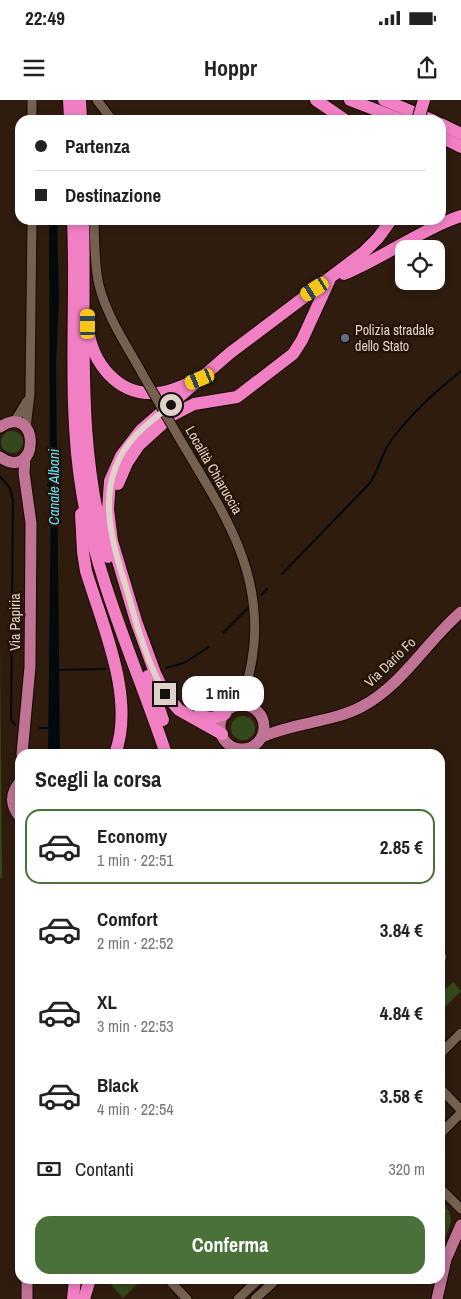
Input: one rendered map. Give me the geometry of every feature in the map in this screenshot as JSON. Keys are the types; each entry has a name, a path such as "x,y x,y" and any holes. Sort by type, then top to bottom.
{"highway":[{"path":"69,100 70,115"},
{"path":"80,100 81,115"},
{"path":"316,100 338,115"},
{"path":"350,100 389,115"},
{"path":"384,100 420,115"},
{"path":"420,115 424,100"},
{"path":"446,126 461,134"},
{"path":"446,140 461,147"},
{"path":"446,222 461,216"},
{"path":"73,225 73,385 82,491 81,526 84,561 120,692 121,730 116,749"},
{"path":"225,714 209,718 188,711 171,695 161,677 141,626 118,544 114,513 117,491 124,470 136,449 148,435 171,416 194,404 237,397 293,354 302,340 313,312 330,279 370,240 380,225"},
{"path":"227,744 182,713 162,688 136,621 114,550 108,514 110,481 126,447 141,430 282,312 330,279 369,247 387,225"},
{"path":"330,279 381,258 438,225"},
{"path":"83,226 88,274 89,334 92,349 104,370 124,386 146,393 166,392 200,379"},
{"path":"83,226 83,400 92,493 115,581 172,749"},
{"path":"82,491 105,584 164,749"},
{"path":"73,1299 74,1284"},
{"path":"84,1299 86,1284"},
{"path":"84,1299 88,1284"}],"main road":[{"path":"3,426 15,423 26,428"},
{"name":"Via Papiria","path":"22,749 30,667 31,523 24,473 25,457 32,442 26,428"},
{"path":"0,457 11,461 25,457"},
{"name":"Via Papiria","path":"11,461 28,493"},
{"name":"Via Dario Fo","path":"262,737 301,724 342,715 377,698 403,674 461,612"},
{"path":"239,749 227,744 220,727 225,714 237,706 257,712 264,723 262,737 249,749"},
{"name":"Via Dario Fo","path":"257,712 272,721 301,724"},
{"path":"15,790 12,801 15,807"},
{"path":"445,1263 461,1225"},
{"path":"27,1284 27,1299"},
{"path":"437,1299 440,1284"}],"street":[{"path":"32,100 32,115"},
{"path":"97,100 108,115"},
{"path":"26,428 30,394 32,225"},
{"name":"Località Chiaruccia","path":"94,225 97,274 102,297 143,375 223,511 248,569 255,607 254,637 249,677"},
{"path":"3,426 16,419 30,394"},
{"path":"237,706 249,677"},
{"path":"249,677 257,712"},
{"path":"445,1049 461,1033"},
{"path":"445,1095 461,1112 445,1129"},
{"path":"445,1193 461,1209"},
{"path":"173,1284 187,1299"},
{"path":"238,1299 254,1284"},
{"path":"255,1299 272,1284"}],"green space":[{"path":"12,431 20,434 23,442 20,450 12,453 4,450 1,442 4,434"},
{"path":"0,645 2,877 0,879"},
{"path":"243,716 251,720 255,728 251,736 243,740 235,736 231,728 235,720"},
{"path":"453,982 461,991 445,1007 445,989"},
{"path":"445,1206 451,1218 445,1237"},
{"path":"112,1284 138,1284 123,1298 111,1285"}],"water":[{"name":"Canale Albani","path":"49,225 57,225 59,297 56,364 60,749 48,749 51,489 47,486 50,474"}],"waterway":[{"path":"282,574 370,483 388,445 404,424 431,396 461,371"},
{"path":"0,477 10,488 13,500 11,720 15,725"},
{"path":"261,595 267,589"},
{"path":"223,633 248,608"},
{"path":"166,668 184,663 209,647"},
{"path":"57,670 105,669"},
{"path":"40,728 50,728"}],"place":[{"name":"Polizia stradale dello Stato","path":"345,338"}],"route":[{"path":"165,694 144,646 112,541 108,518 108,491 110,481 123,451 147,424 171,405"}]}
